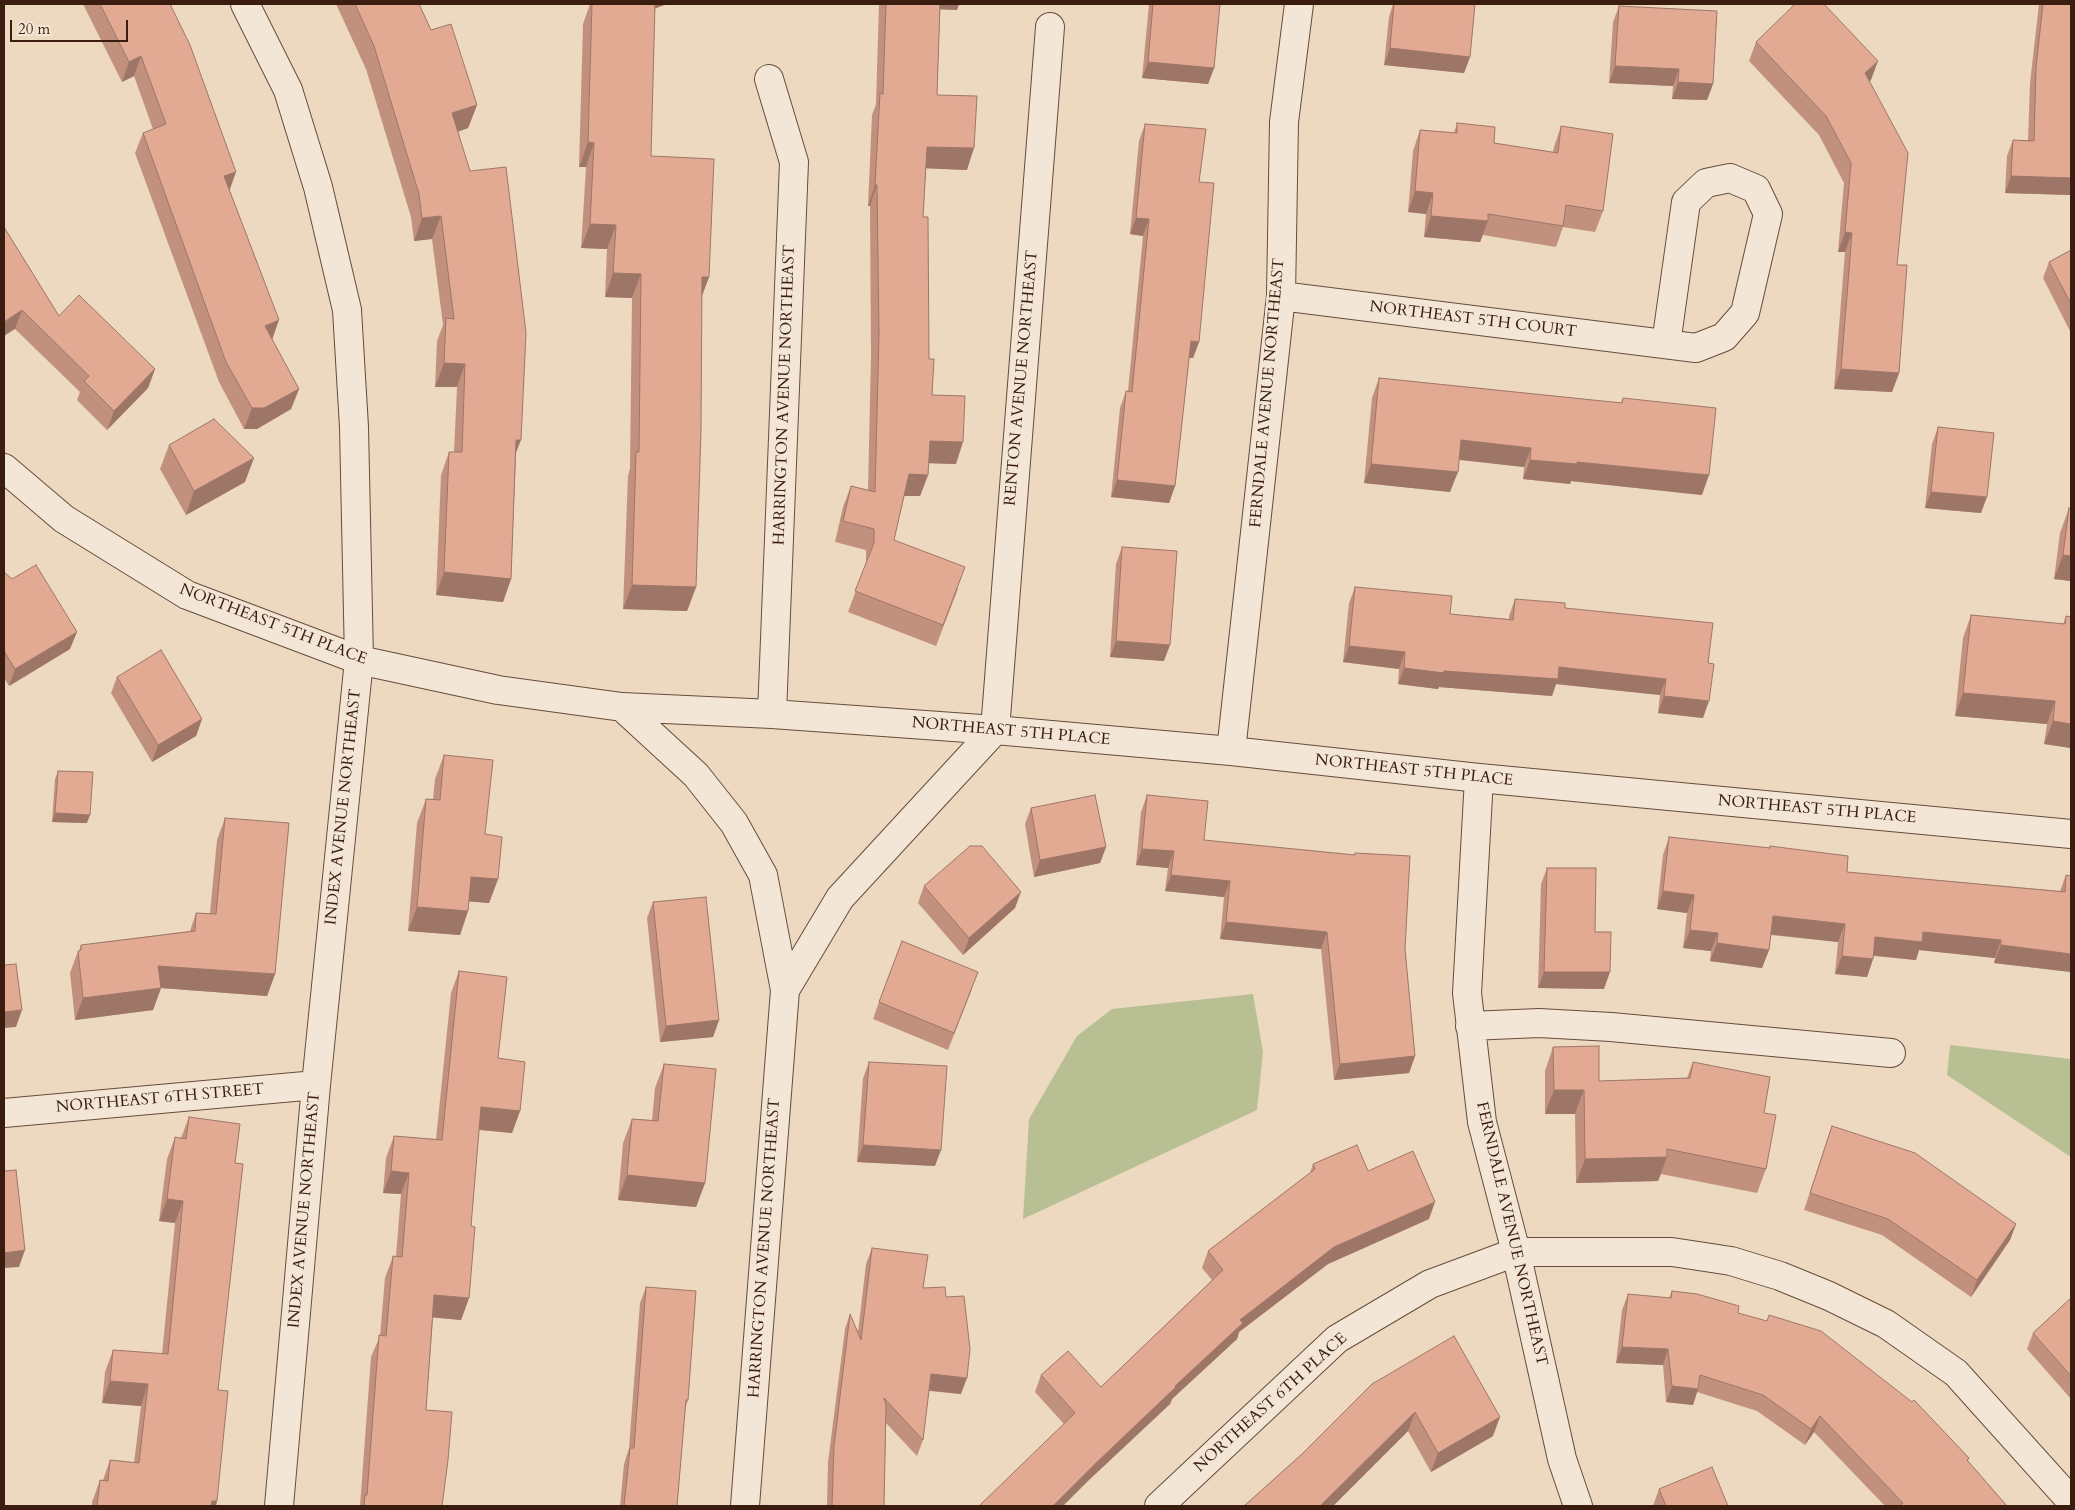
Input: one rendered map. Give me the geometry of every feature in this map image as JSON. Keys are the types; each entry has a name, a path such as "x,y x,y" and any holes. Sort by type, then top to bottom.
{"street":[{"name":"INDEX AVENUE NORTHEAST","path":"246,4 288,90 318,187 347,310 354,427 359,660 316,1085 279,1506"},
{"name":"FERNDALE AVENUE NORTHEAST","path":"1231,751 1281,296 1284,122 1298,4"},
{"name":"RENTON AVENUE NORTHEAST","path":"995,730 1050,27"},
{"name":"HARRINGTON AVENUE NORTHEAST","path":"769,79 794,162 772,714"},
{"name":"NORTHEAST 5TH COURT","path":"1281,296 1696,348 1724,337 1745,313 1768,214 1756,189 1730,178 1706,183 1686,202 1666,344"},
{"name":"NORTHEAST 5TH PLACE","path":"4,468 64,519 186,595 359,660 498,690 622,707 772,714 995,730 1231,751 1479,778 2071,834"},
{"name":"HARRINGTON AVENUE NORTHEAST","path":"622,707 696,775 734,823 763,875 785,990 745,1506"},
{"name":"HARRINGTON AVENUE NORTHEAST","path":"785,990 840,898 995,730"},
{"name":"FERNDALE AVENUE NORTHEAST","path":"1479,778 1467,993 1482,1122 1516,1252 1562,1460 1578,1506"},
{"path":"1470,1026 1538,1022 1891,1053"},
{"name":"NORTHEAST 6TH STREET","path":"4,1113 316,1085"},
{"name":"NORTHEAST 6TH PLACE","path":"1159,1506 1337,1339 1430,1284 1516,1252 1672,1252 1730,1261 1780,1276 1828,1296 1886,1324 1956,1373 2071,1501"}],"green space":[{"path":"1253,994 1263,1052 1257,1110 1023,1219 1029,1119 1077,1036 1112,1009"},
{"path":"1950,1045 2071,1059 2071,1157 1947,1075"}],"building":[{"path":"100,4 170,4 190,45 236,172 224,176 279,320 265,326 299,389 264,408 252,408 226,362 143,133 166,124 141,56 129,62"},
{"path":"355,4 419,4 431,30 451,24 477,105 452,113 470,171 506,167 526,333 521,440 516,440 511,579 444,572 449,452 462,452 465,364 444,363 446,318 454,319 441,216 422,218 419,194 374,46"},
{"path":"592,4 655,4 651,156 714,159 709,277 702,277 701,431 696,587 632,585 636,452 639,452 641,274 613,273 616,225 590,224 594,143 588,142"},
{"path":"886,4 940,4 937,95 977,96 974,148 927,147 923,217 928,217 929,359 934,359 932,395 965,396 963,442 930,441 928,475 909,474 894,540 965,567 943,625 855,591 874,543 874,529 843,521 851,486 875,492 879,335 877,185 875,185 880,93 883,94"},
{"path":"1153,4 1220,4 1214,68 1148,62"},
{"path":"1394,4 1475,4 1470,57 1390,48"},
{"path":"1795,4 1824,4 1878,61 1865,73 1908,153 1897,265 1907,265 1899,373 1841,369 1852,233 1845,232 1851,163 1826,116 1756,42"},
{"path":"2043,4 2071,4 2071,178 2011,176 2013,140 2034,141 2036,67"},
{"path":"1619,6 1717,11 1713,84 1678,82 1679,69 1615,66"},
{"path":"1457,123 1495,127 1494,143 1558,153 1561,126 1613,134 1603,211 1566,205 1563,226 1488,214 1488,221 1431,216 1433,193 1415,191 1420,130 1457,133"},
{"path":"1145,124 1206,129 1199,182 1214,183 1199,342 1191,341 1175,486 1117,480 1126,391 1132,392 1149,219 1136,218"},
{"path":"4,227 59,316 79,295 155,369 114,411 84,381 89,376 22,310 4,322"},
{"path":"2071,250 2071,304 2049,262"},
{"path":"1379,378 1622,403 1623,398 1716,408 1709,475 1577,462 1577,464 1530,460 1531,448 1461,440 1458,472 1371,464"},
{"path":"214,419 254,458 194,491 169,445"},
{"path":"1938,427 1994,433 1987,497 1931,492"},
{"path":"2069,508 2071,509 2071,556 2063,555"},
{"path":"1122,547 1177,551 1170,645 1116,641"},
{"path":"36,565 77,632 15,669 4,651 4,572 12,579"},
{"path":"1355,587 1452,596 1450,614 1513,620 1515,599 1565,603 1565,608 1713,623 1708,663 1714,664 1709,701 1664,696 1666,679 1559,667 1558,679 1444,671 1444,673 1404,668 1405,652 1349,646"},
{"path":"1971,615 2065,624 2066,616 2071,617 2071,724 2053,721 2055,701 1963,693"},
{"path":"161,650 202,719 158,745 117,677"},
{"path":"444,755 493,760 485,834 502,837 498,879 471,877 468,911 417,907 426,799 440,800"},
{"path":"58,771 93,772 90,815 55,813"},
{"path":"1095,795 1106,847 1040,860 1031,808"},
{"path":"1147,795 1208,801 1204,840 1355,855 1355,853 1410,856 1405,949 1415,1056 1340,1064 1327,932 1226,922 1230,881 1171,875 1174,851 1142,849"},
{"path":"225,818 289,823 275,974 158,966 161,988 83,998 78,951 81,950 81,945 195,931 196,913 216,914"},
{"path":"1669,837 1770,848 1770,846 1848,856 1847,872 2065,892 2066,875 2071,876 2071,954 2001,945 2001,940 1923,932 1922,942 1875,937 1873,959 1842,956 1845,924 1773,916 1769,950 1717,943 1718,933 1690,930 1694,895 1663,891"},
{"path":"970,846 982,846 1021,892 969,938 924,886"},
{"path":"1547,868 1596,868 1595,932 1611,932 1610,972 1544,972"},
{"path":"706,897 719,1020 666,1026 653,902"},
{"path":"902,941 978,972 954,1033 879,1002"},
{"path":"16,964 22,1010 4,1012 4,965"},
{"path":"459,971 507,977 498,1058 525,1062 520,1111 481,1107 471,1226 475,1227 469,1298 434,1295 426,1410 452,1412 442,1506 364,1506 365,1495 367,1495 379,1335 386,1336 393,1256 402,1257 409,1173 391,1171 394,1136 442,1140"},
{"path":"1599,1046 1599,1081 1690,1078 1693,1062 1770,1077 1764,1113 1776,1115 1766,1169 1667,1149 1667,1157 1585,1159 1584,1090 1554,1090 1553,1047"},
{"path":"869,1062 947,1066 941,1150 863,1145"},
{"path":"664,1064 716,1069 705,1183 627,1175 632,1119 658,1121"},
{"path":"189,1117 240,1124 235,1163 243,1164 218,1390 228,1391 217,1501 212,1501 211,1506 97,1506 100,1480 108,1481 110,1460 139,1463 148,1384 110,1381 113,1350 168,1354 183,1201 167,1199 175,1137 186,1139"},
{"path":"1832,1126 1915,1153 2016,1224 1977,1280 1888,1219 1810,1193"},
{"path":"1357,1145 1368,1171 1413,1151 1435,1202 1334,1247 1240,1320 1243,1323 1175,1386 1053,1506 979,1506 1075,1413 1041,1375 1068,1351 1101,1387 1223,1270 1208,1251 1315,1169 1313,1164"},
{"path":"16,1170 25,1250 4,1253 4,1171"},
{"path":"872,1248 928,1255 923,1288 945,1287 946,1297 964,1296 970,1349 967,1378 931,1374 923,1440 884,1398 886,1405 884,1506 832,1506 834,1446 850,1314 861,1340"},
{"path":"646,1287 696,1291 688,1400 686,1400 677,1506 624,1506 630,1448 634,1448"},
{"path":"1672,1291 1697,1294 1739,1306 1738,1313 1767,1321 1769,1315 1821,1331 1912,1402 1914,1400 1969,1458 1967,1460 2007,1506 1900,1506 1903,1503 1820,1416 1811,1429 1763,1395 1700,1375 1698,1389 1672,1386 1668,1349 1622,1347 1628,1294 1671,1298"},
{"path":"2071,1298 2071,1376 2033,1333"},
{"path":"1454,1336 1500,1417 1438,1453 1415,1412 1320,1506 1244,1506 1302,1454 1372,1384"},
{"path":"1712,1467 1728,1506 1666,1506 1659,1489"}]}
